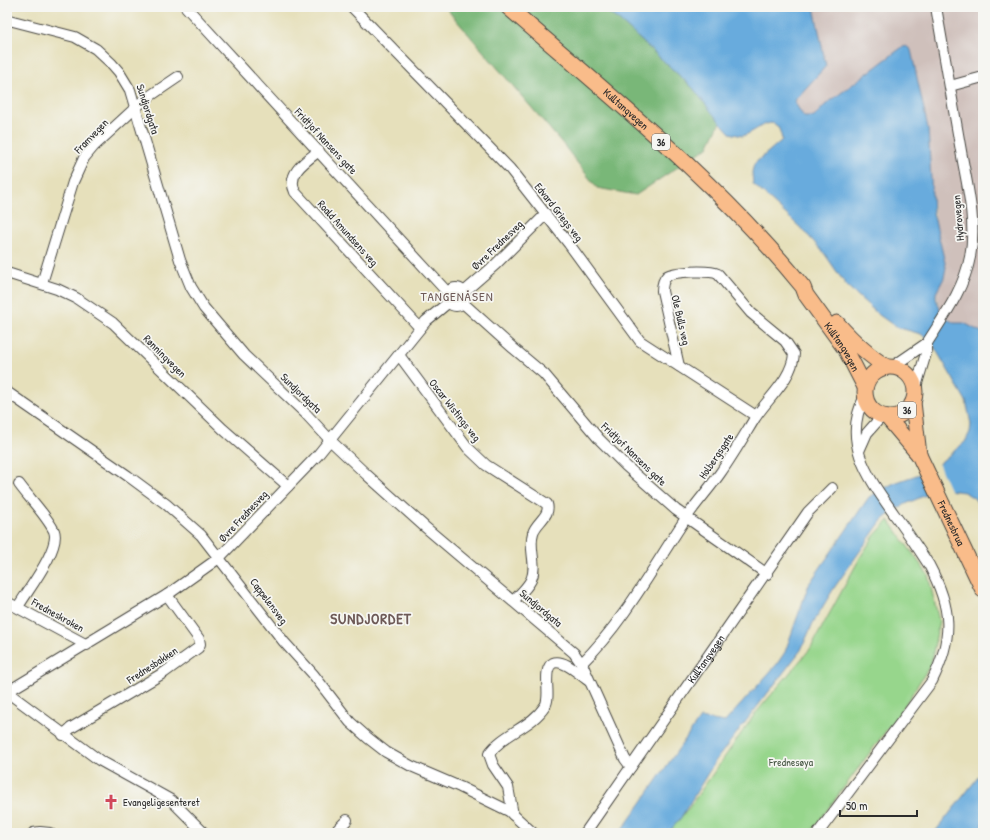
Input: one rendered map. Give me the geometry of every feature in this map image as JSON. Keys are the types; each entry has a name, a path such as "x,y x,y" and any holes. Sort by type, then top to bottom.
{"highway":[{"name":"Kulltangvegen","path":"508,7 682,160 752,230 803,288 806,295 846,350 865,392"},
{"name":"Kulltangvegen","path":"803,288 810,292 856,344 873,358 889,367"},
{"path":"865,392 873,374 889,367"},
{"name":"36","path":"889,367 899,369 910,377 914,396 920,455"},
{"name":"36","path":"865,392 871,408 884,417 920,455"},
{"name":"36","path":"884,417 902,414 914,396"},
{"name":"Frednesbrua","path":"920,455 983,590"}],"street":[{"name":"Fridtjof Nansens gate","path":"186,7 319,151 449,297"},
{"name":"Edvard Griegs veg","path":"352,7 510,169 546,214 640,342 756,416"},
{"name":"Hydrovegen","path":"927,343 951,306 963,281 978,239 936,7"},
{"name":"Sundjordgata","path":"9,20 75,37 96,49 119,72 130,90 180,260 198,299 233,343 306,414 330,441 425,527 568,647 581,664 590,681 625,759 631,767"},
{"name":"Framvegen","path":"42,283 80,165 94,146 136,108 153,93 178,77"},
{"path":"950,86 983,77"},
{"name":"Roald Amundsens veg","path":"319,151 303,163 294,174 293,187 295,192 420,328"},
{"name":"Øvre Frednesveg","path":"464,292 495,265 546,214"},
{"name":"Ole Bulls veg","path":"679,366 662,285 667,276 672,274 711,271"},
{"name":"Holbergsgate","path":"581,664 600,646 687,518 722,471 756,416 791,367 794,354 785,341 750,313 718,274 711,271"},
{"name":"Rønningvegen","path":"7,273 42,283 76,298 113,323 218,424 288,486"},
{"path":"456,288 464,292 465,299 456,306 449,297 456,288"},
{"name":"Øvre Frednesveg","path":"7,692 87,645 167,595 220,558 330,441 420,328 449,297"},
{"name":"Fridtjof Nansens gate","path":"463,302 544,374 611,451 687,518 767,574"},
{"path":"889,367 927,343"},
{"path":"914,396 927,350 927,343"},
{"name":"Oscar Wistings veg","path":"399,355 457,435 478,458 547,504 547,513 535,527 532,535 531,549 533,575 527,587 513,601"},
{"name":"Cappelensveg","path":"7,392 58,426 166,504 201,535 284,642 358,729 399,760 500,806 513,815 533,833"},
{"path":"818,833 932,681 943,656 948,619 944,598 929,565 864,470 855,425 859,407 865,392"},
{"path":"859,451 867,433 884,417"},
{"name":"Fredneskroken","path":"18,607 49,555 55,540 53,530 19,484"},
{"name":"Kulltangvegen","path":"585,833 767,574 808,512 832,488"},
{"name":"Frednesbakken","path":"63,735 71,728 165,672 198,648 200,644 199,639 167,595"},
{"name":"Fredneskroken","path":"7,602 87,645"},
{"path":"513,815 508,787 490,759 489,754 496,746 533,718 544,707 548,696 547,673 553,662 566,665 590,681"},
{"path":"7,692 63,735 115,770 171,800 204,833"},
{"path":"334,833 347,820"},
{"path":"33,833 50,833"}],"shaded area":[{"path":"814,7 983,7 983,333 964,323 954,323 941,312 936,293 944,278 931,188 825,105 814,117 804,117 795,103 802,90 826,66"}],"green space":[{"path":"445,7 600,7 620,21 693,88 720,122 708,147 636,195 597,188 562,143"},
{"name":"Frednesøya","path":"889,520 928,575 939,621 931,664 903,708 810,833 668,833 688,809 755,714 810,649 861,556 874,536"}],"water":[{"path":"600,7 814,7 826,66 796,99 795,103 804,117 814,117 825,105 901,48 906,46 911,50 928,128 933,212 946,267 944,278 936,293 936,298 941,312 946,318 954,323 964,323 983,333 983,511 974,498 964,492 948,490 933,492 910,502 896,509 882,520 834,588 813,623 801,650 716,760 680,819 668,833 620,833 700,718 725,722 777,664 785,652 809,584 869,497 894,483 931,470 965,442 970,432 971,424 966,401 932,343 921,334 896,327 879,315 846,285 824,253 804,231 753,184 752,172 754,164 782,140 780,130 776,125 771,123 766,124 742,136 730,133 693,88 620,21"},
{"path":"983,771 983,833 934,833"}],"pier":[{"path":"938,463 951,492 931,496 919,472"}],"place":[{"name":"Evangeligesenteret","path":"111,802"}],"district":[{"name":"TANGENÅSEN","path":"457,296"},
{"name":"SUNDJORDET","path":"371,619"}]}
